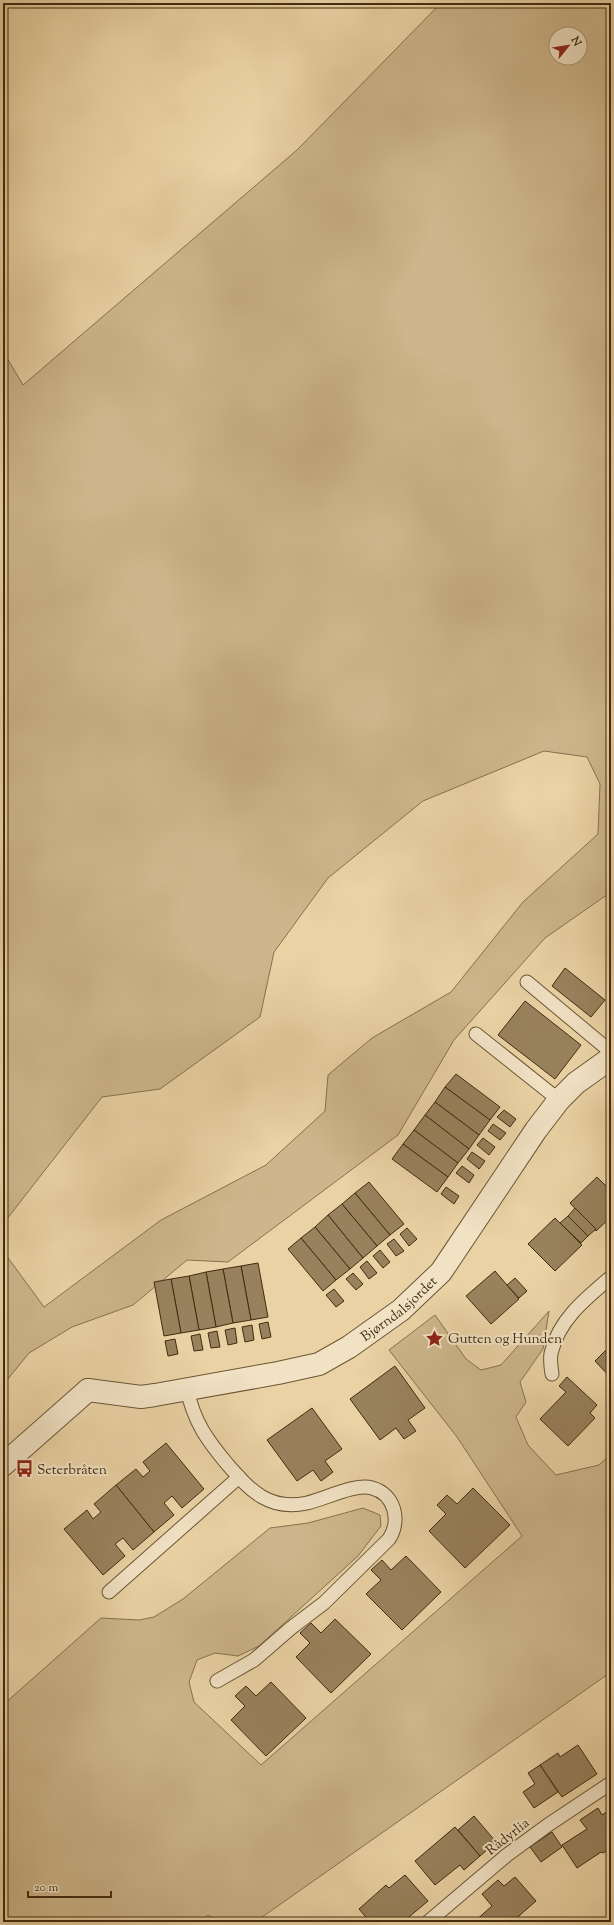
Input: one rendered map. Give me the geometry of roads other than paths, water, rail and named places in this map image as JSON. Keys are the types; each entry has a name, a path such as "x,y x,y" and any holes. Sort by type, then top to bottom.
{"street":[{"name":"Bjørndalsjordet","path":"3,1465 88,1390 141,1397 278,1373 319,1364 344,1350 401,1310 442,1272 536,1130 559,1100 576,1083 611,1058"}],"lane":[{"path":"527,982 611,1052"},
{"path":"476,1034 559,1100"},
{"path":"552,1374 551,1350 565,1323 573,1312 611,1277"},
{"path":"187,1389 192,1408 203,1434 239,1477 252,1491 261,1497 282,1504 307,1503 350,1489 364,1487 372,1488 381,1493 389,1501 396,1519 394,1530 389,1539 338,1591 291,1628 254,1660 217,1681"},
{"path":"109,1592 239,1477"},
{"name":"Rådyrlia","path":"428,1922 507,1855 548,1824 611,1783"}],"place":[{"name":"Gutten og Hunden","path":"435,1338"},
{"name":"Seterbråten","path":"24,1469"}]}
